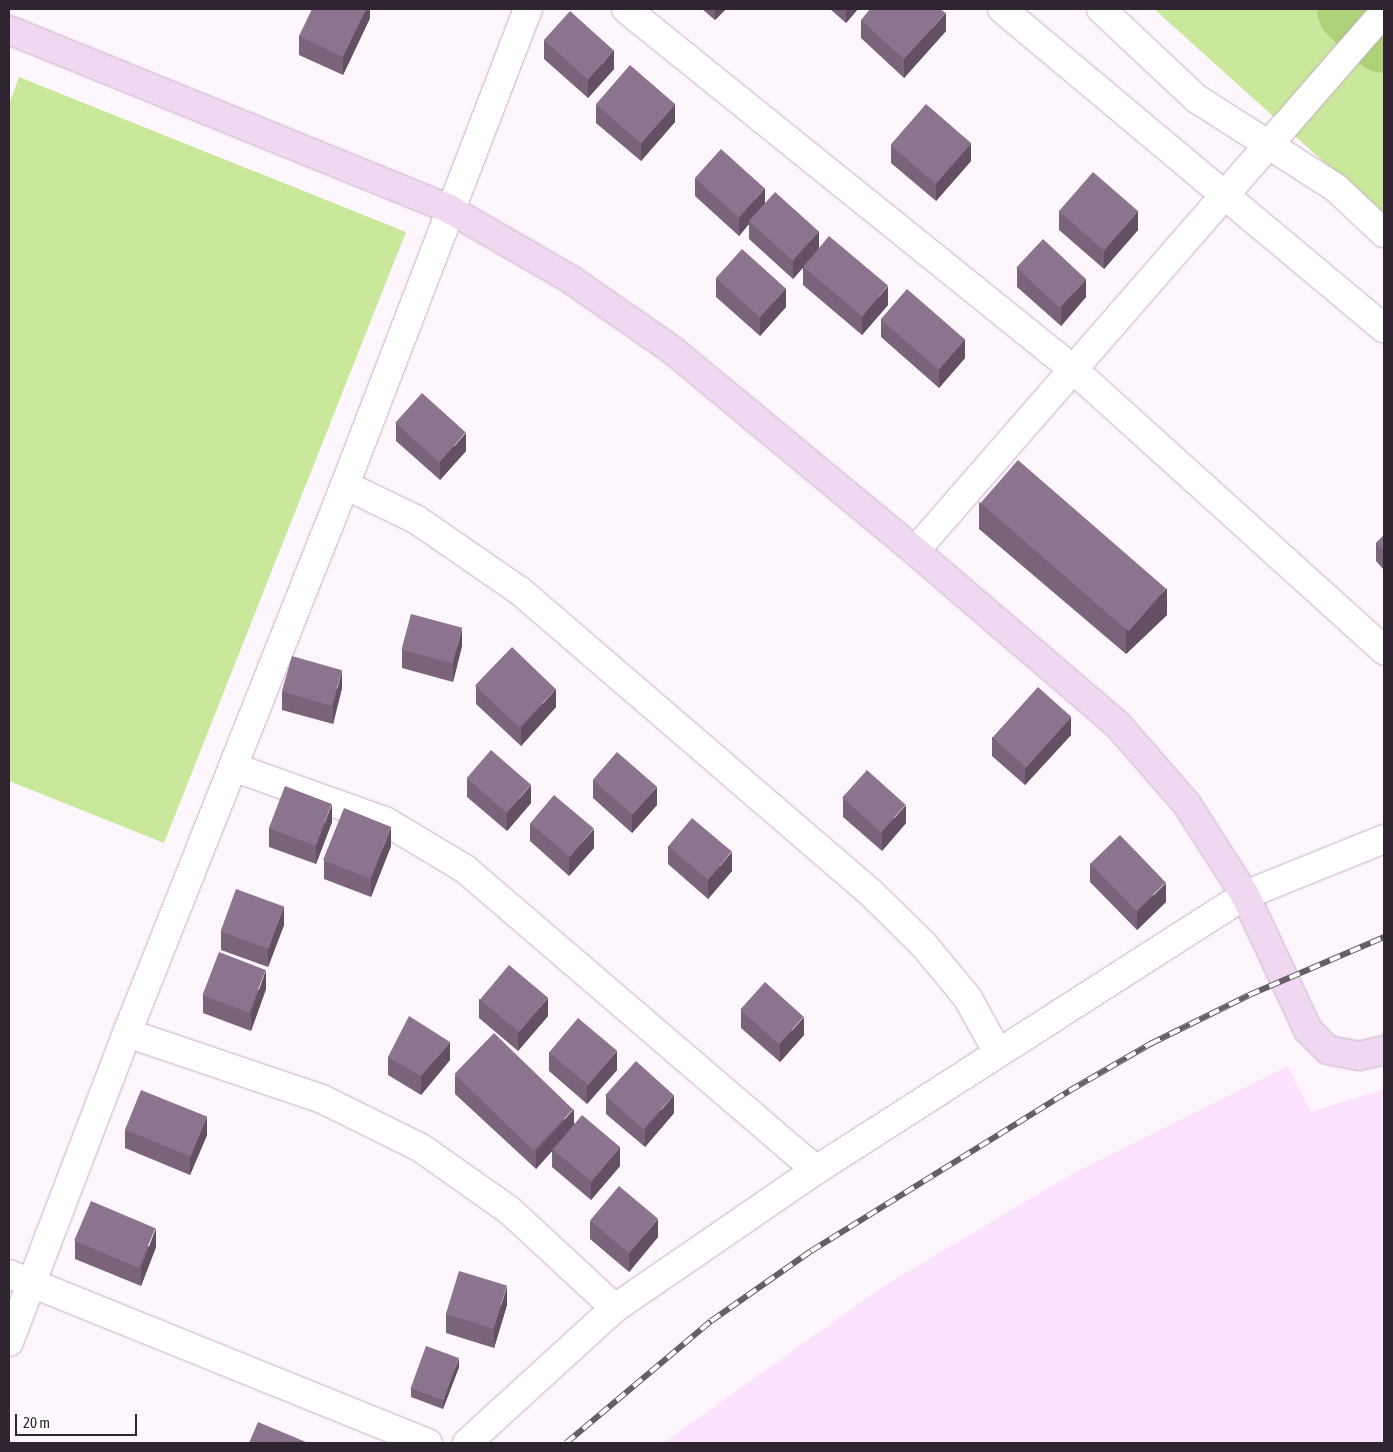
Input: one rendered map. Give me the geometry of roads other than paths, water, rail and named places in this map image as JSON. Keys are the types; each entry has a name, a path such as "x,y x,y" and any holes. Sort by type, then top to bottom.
{"street":[{"path":"9,1342 20,1278 126,1032 233,767 345,485 448,209 528,9"},
{"path":"626,9 1074,370 1384,650"},
{"path":"1002,9 1384,328"},
{"path":"1101,9 1197,99 1267,146 1336,188 1384,233"},
{"path":"915,551 1226,196 1384,12"},
{"path":"9,30 448,209 570,279 671,349 915,551 1116,724 1186,803 1245,895 1308,1030 1328,1050 1359,1056 1384,1050"},
{"path":"345,485 417,520 520,591 869,891 923,944 967,997 998,1053"},
{"path":"233,767 385,821 465,869 816,1170"},
{"path":"467,1443 615,1308 816,1170 1245,895 1384,839"},
{"path":"126,1032 322,1099 421,1148 509,1210 615,1308"},
{"path":"20,1278 428,1443"}],"waterway":[{"path":"1354,9 1384,36"}],"railway":[{"path":"566,1443 711,1321 811,1251 1069,1091 1150,1044 1249,995 1384,937"}]}
